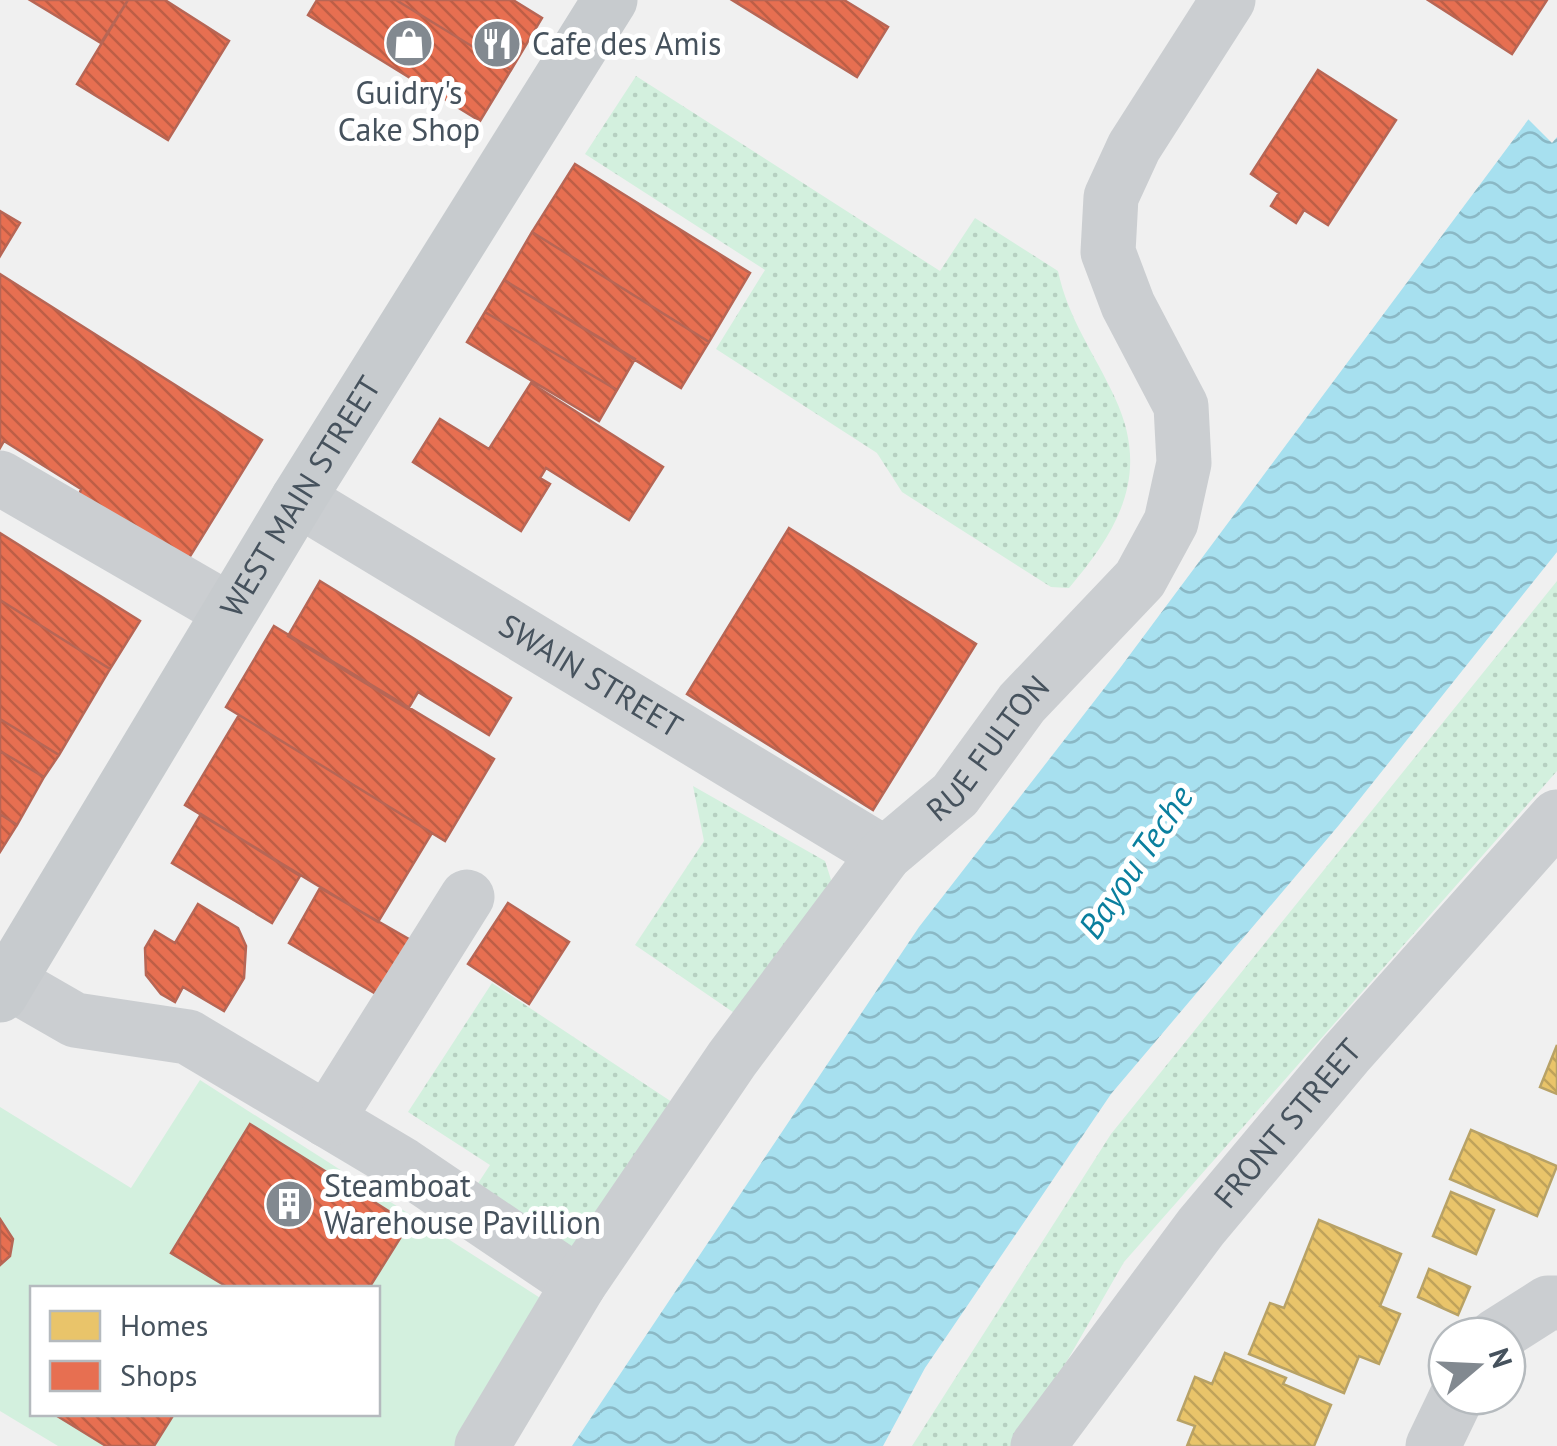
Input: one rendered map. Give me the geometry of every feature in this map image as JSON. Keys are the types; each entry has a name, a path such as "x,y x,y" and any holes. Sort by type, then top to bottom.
{"main road":[{"name":"WEST MAIN STREET","path":"4,988 298,498 610,0"}],"street":[{"name":"RUE FULTON","path":"482,1446 579,1284 732,1059 885,854 955,796 1022,704 1140,579 1170,522 1184,463 1181,406 1128,305 1108,252 1111,198 1134,147 1228,0"},
{"path":"0,478 230,611"},
{"name":"SWAIN STREET","path":"298,498 885,854"},
{"name":"FRONT STREET","path":"1038,1446 1201,1226 1346,1054 1557,817"},
{"path":"328,1120 467,896"},
{"path":"4,988 75,1020 188,1037 403,1165 579,1284"},
{"path":"1527,1316 1548,1303 1557,1303"},
{"path":"1433,1446 1447,1416"}],"green space":[{"path":"636,76 940,271 975,218 1058,271 1075,321 1115,398 1130,452 1129,477 1115,523 1069,588 1051,587 902,492 877,453 716,349 765,270 585,154"},
{"path":"1557,581 1557,771 1124,1262 1018,1446 912,1446 1111,1134"},
{"path":"693,786 825,861 834,889 746,1021 635,945 704,841"},
{"path":"492,983 681,1108 582,1259 475,1188 490,1165 408,1112"},
{"path":"200,1080 548,1303 458,1446 58,1446 0,1411 0,1107 131,1188"}],"water":[{"name":"Bayou Teche","path":"1557,81 1557,552 1339,825 1111,1094 925,1368 883,1446 572,1446 919,927 1120,668"}],"pier":[{"path":"1557,76 1557,137 1552,143 1525,116"}],"building: Homes":[{"path":"1557,1045 1557,1094 1540,1087"},
{"path":"1471,1130 1557,1166 1537,1216 1450,1179"},
{"path":"1451,1192 1494,1210 1476,1254 1433,1236"},
{"path":"1319,1220 1401,1254 1380,1306 1400,1314 1379,1364 1359,1356 1344,1393 1249,1354 1270,1303 1284,1308"},
{"path":"1429,1269 1470,1287 1458,1315 1418,1297"},
{"path":"1225,1353 1286,1378 1283,1384 1331,1405 1314,1446 1187,1446 1195,1426 1178,1420 1195,1377 1212,1384"}],"building: Shops":[{"path":"30,0 128,0 101,43"},
{"path":"128,0 165,0 229,41 168,140 77,84"},
{"name":"Guidry's Cake Shop","path":"317,0 396,0 511,70 480,121 308,15"},
{"name":"Cafe des Amis","path":"396,0 513,0 542,18 511,70"},
{"path":"732,0 844,0 888,27 857,77"},
{"path":"1428,0 1547,0 1512,54"},
{"path":"1318,70 1396,120 1328,225 1304,210 1296,223 1271,206 1279,193 1251,174"},
{"path":"575,164 750,273 709,342 532,232"},
{"path":"0,211 20,223 0,256"},
{"path":"532,232 709,342 681,388 504,280"},
{"path":"0,274 262,440 184,566 78,499 81,489 4,441 0,448"},
{"path":"504,280 635,359 617,390 485,312"},
{"path":"485,312 617,390 599,421 467,342"},
{"path":"531,383 663,467 629,520 546,468 540,478 550,484 521,531 413,462 440,419 489,449"},
{"path":"789,528 976,644 873,810 687,694"},
{"path":"0,533 140,621 110,669 0,600"},
{"path":"320,581 511,698 489,735 418,692 408,709 288,636"},
{"path":"0,600 110,669 59,755 0,719"},
{"path":"274,626 494,759 445,841 226,707"},
{"path":"239,715 432,833 378,922 185,805"},
{"path":"0,719 59,755 44,777 0,751"},
{"path":"0,751 44,777 17,825 0,814"},
{"path":"0,814 17,825 0,852"},
{"path":"201,814 300,876 272,923 172,863"},
{"path":"320,888 414,942 383,998 289,943"},
{"path":"508,903 569,942 529,1004 468,964"},
{"path":"198,904 238,928 246,946 244,978 224,1011 183,987 175,1002 161,994 146,975 145,948 155,931 175,943"},
{"name":"Steamboat Warehouse Pavillion","path":"250,1124 409,1224 370,1286 226,1286 171,1253"},
{"path":"0,1219 13,1239 10,1256 0,1265"},
{"path":"57,1416 173,1416 154,1446 106,1446"}],"place":[{"name":"Guidry's Cake Shop","path":"409,43"},
{"name":"Cafe des Amis","path":"497,44"},
{"name":"Steamboat Warehouse Pavillion","path":"289,1204"}]}
